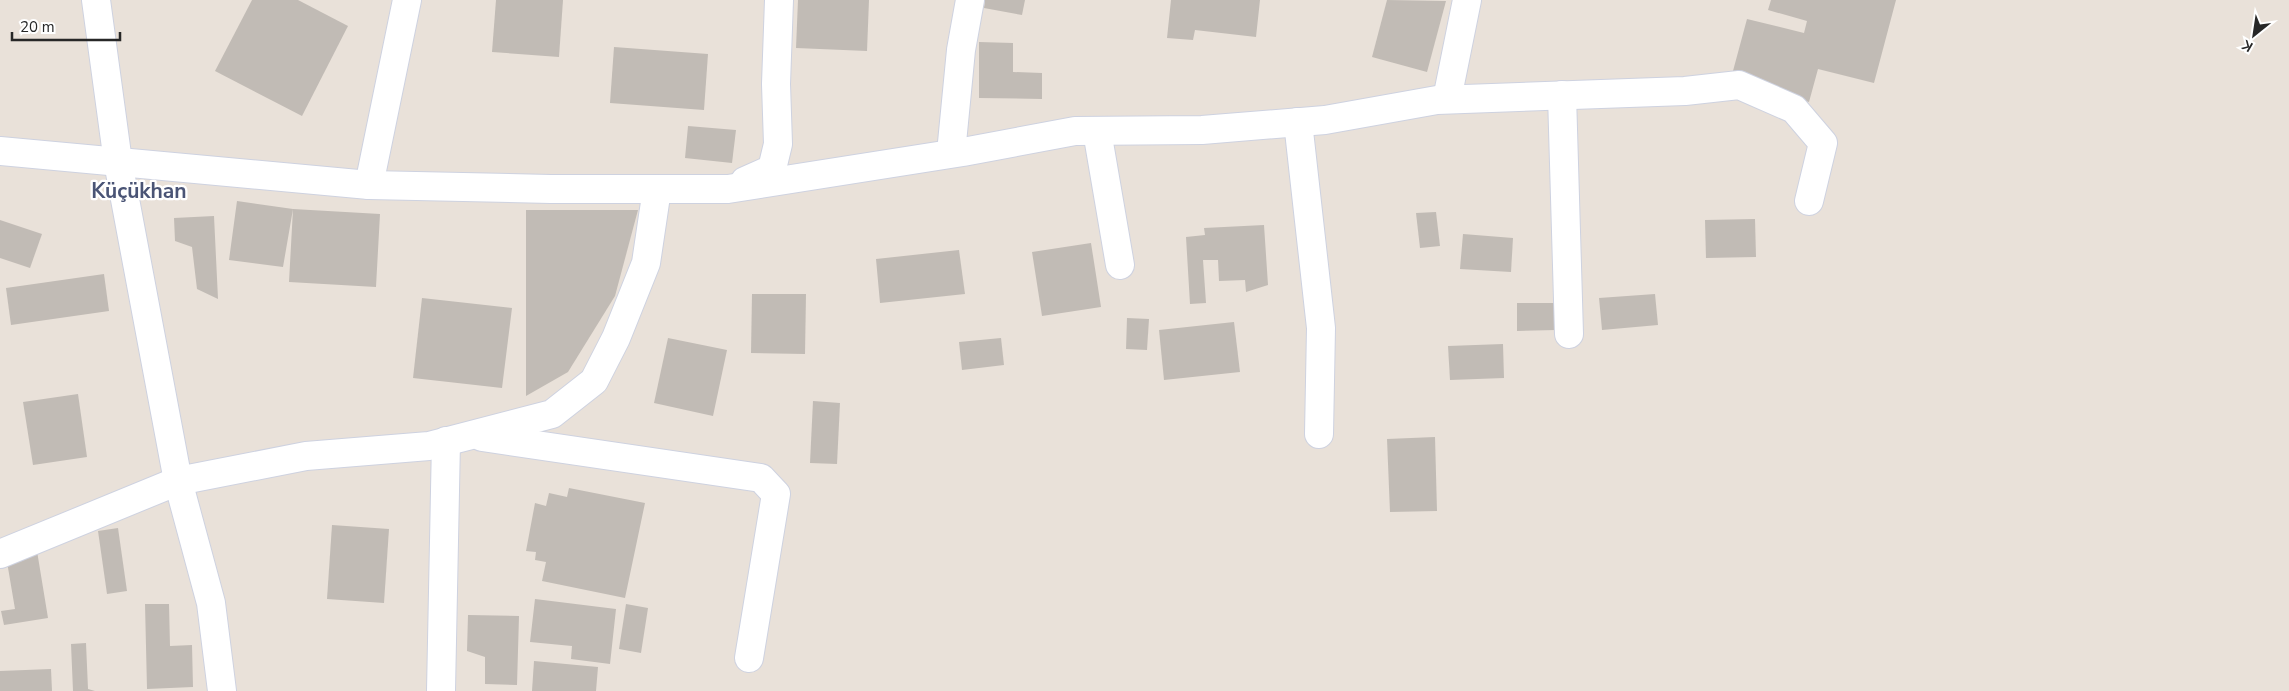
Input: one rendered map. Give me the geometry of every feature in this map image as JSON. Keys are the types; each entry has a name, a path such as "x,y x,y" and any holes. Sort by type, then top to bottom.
{"street":[{"path":"96,0 118,162 178,481 211,603 222,691"},
{"path":"369,185 407,0"},
{"path":"728,189 772,168 778,144 776,84 779,0"},
{"path":"951,153 961,50 970,0"},
{"path":"1447,99 1467,0"},
{"path":"0,151 369,185 551,189 728,189 1075,131 1202,130 1325,120 1447,99 1685,92 1739,85 1794,109 1823,143 1809,200"},
{"path":"1562,95 1569,334"},
{"path":"1298,122 1321,328 1319,434"},
{"path":"1096,131 1120,265"},
{"path":"0,554 178,481 306,456 429,446 552,414 594,381 616,338 646,263 657,189"},
{"path":"458,438 761,478 776,494 749,658"},
{"path":"441,691 458,438"}],"building":[{"path":"252,0 298,0 348,26 302,116 215,71"},
{"path":"496,0 563,0 559,57 492,52"},
{"path":"798,0 869,0 867,51 796,48"},
{"path":"985,0 1025,0 1022,15 984,8"},
{"path":"1171,0 1260,0 1256,37 1195,30 1193,40 1167,38"},
{"path":"1387,0 1446,1 1427,72 1372,57"},
{"path":"1771,0 1896,0 1874,83 1818,69 1809,102 1730,82 1747,19 1804,33 1807,21 1768,10"},
{"path":"979,42 1013,43 1013,72 1042,73 1042,99 979,98"},
{"path":"614,47 708,54 704,110 610,103"},
{"path":"688,126 736,130 732,163 685,158"},
{"path":"237,201 293,209 283,267 229,260"},
{"path":"293,209 380,214 376,287 289,282"},
{"path":"526,210 638,210 615,296 568,372 526,396"},
{"path":"1436,212 1440,246 1420,248 1416,213"},
{"path":"214,216 218,299 197,289 192,247 175,241 174,218"},
{"path":"1755,219 1756,257 1706,258 1705,220"},
{"path":"0,220 42,234 30,268 0,258"},
{"path":"1264,225 1268,285 1246,292 1245,280 1219,281 1218,260 1203,260 1206,303 1190,304 1186,237 1205,235 1204,228"},
{"path":"1463,234 1513,238 1511,272 1460,269"},
{"path":"1091,243 1101,307 1042,316 1032,252"},
{"path":"959,250 965,294 880,303 876,259"},
{"path":"104,274 109,311 11,325 6,288"},
{"path":"752,294 806,294 805,354 751,353"},
{"path":"1655,294 1658,325 1602,330 1599,298"},
{"path":"422,298 512,308 502,388 413,378"},
{"path":"1517,303 1556,303 1556,330 1517,331"},
{"path":"1127,318 1149,319 1147,350 1126,349"},
{"path":"1234,322 1240,372 1164,380 1159,330"},
{"path":"668,338 727,350 713,416 654,403"},
{"path":"1001,338 1004,365 962,370 959,342"},
{"path":"1503,344 1504,378 1450,380 1448,346"},
{"path":"78,394 87,457 33,465 23,402"},
{"path":"813,401 840,403 837,464 810,463"},
{"path":"1435,437 1437,511 1390,512 1387,439"},
{"path":"569,488 645,503 625,598 542,581 546,562 535,560 536,552 526,551 535,503 546,506 549,493 567,497"},
{"path":"332,525 389,529 384,603 327,599"},
{"path":"118,528 127,591 107,594 98,531"},
{"path":"37,551 48,618 4,625 1,611 15,609 6,556"},
{"path":"535,599 616,609 610,664 571,659 572,646 530,642"},
{"path":"145,604 169,604 170,646 192,645 193,687 147,689"},
{"path":"626,604 648,608 641,653 619,649"},
{"path":"468,615 519,616 517,685 485,684 485,657 467,651"},
{"path":"86,643 88,689 95,691 73,691 71,644"},
{"path":"534,661 598,667 596,691 532,691"},
{"path":"51,669 52,691 0,691 0,671"}],"district":[{"name":"Küçükhan","path":"139,191"}]}
